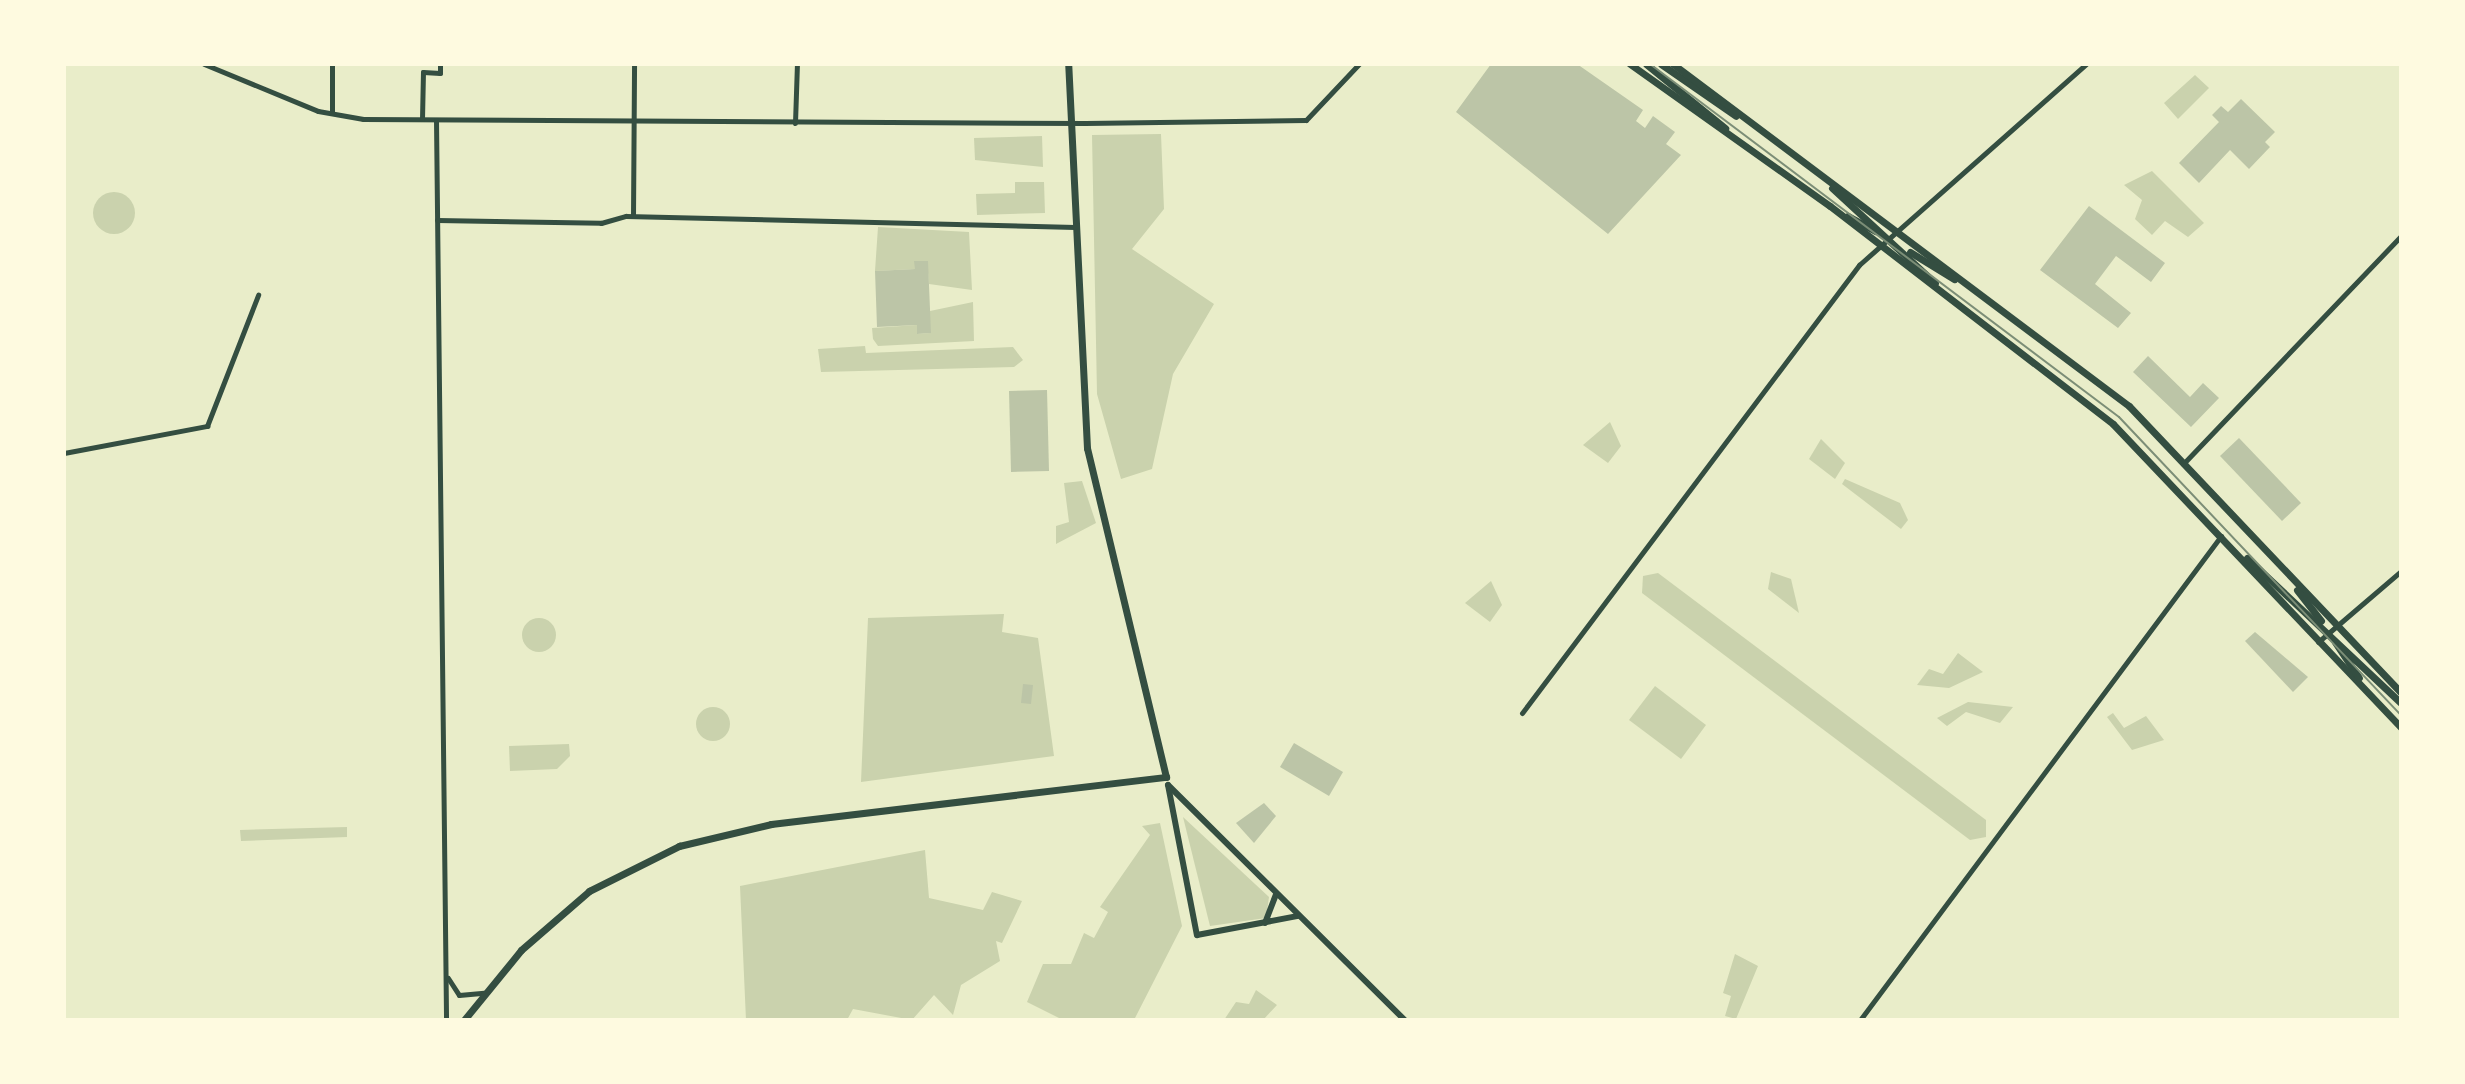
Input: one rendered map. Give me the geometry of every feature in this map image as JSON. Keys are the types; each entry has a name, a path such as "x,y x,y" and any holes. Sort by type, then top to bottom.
{"main road":[{"path":"464,1020 521,950 589,891 679,846 771,824 1167,781 1087,448 1068,64"},
{"path":"1630,64 1830,206 2113,424 2222,535 2317,642 2401,728"},
{"path":"1646,64 1744,145"},
{"path":"1661,64 1793,154 1890,240 1947,296"},
{"path":"1673,64 1683,67 1793,154 2129,406 2281,570 2338,623 2401,693"},
{"path":"1830,206 1980,295"},
{"path":"2222,535 2329,632 2401,703"},
{"path":"2281,570 2329,632 2364,687"}],"street":[{"path":"204,64 332,113 436,120 795,123 1306,120 1359,64"},
{"path":"332,64 332,113"},
{"path":"422,119 423,72 440,73 440,64"},
{"path":"633,216 634,64"},
{"path":"795,123 797,64"},
{"path":"1522,713 1849,277 2086,64"},
{"path":"436,120 446,1020"},
{"path":"437,220 601,223 633,216 1075,227"},
{"path":"2183,464 2401,236"},
{"path":"64,453 207,426 258,295"},
{"path":"1860,1020 2222,535"},
{"path":"2317,642 2401,571"},
{"path":"1167,781 1276,894 1405,1020"},
{"path":"1167,781 1197,935 1298,916"},
{"path":"1265,923 1276,894"},
{"path":"446,965 455,993 484,993"}],"green space":[{"path":"2195,75 2209,88 2178,119 2164,103"},
{"path":"1161,134 1164,209 1132,249 1214,304 1173,374 1152,469 1121,479 1097,394 1092,135"},
{"path":"1042,136 1043,167 975,160 974,138"},
{"path":"2152,171 2204,223 2188,237 2165,221 2152,235 2135,219 2142,200 2124,185"},
{"path":"1015,182 1044,182 1045,213 977,215 976,194 1015,193"},
{"path":"114,192 129,198 135,213 129,228 114,234 99,228 93,213 99,198"},
{"path":"878,227 969,232 972,290 929,284 927,261 915,262 915,269 875,271"},
{"path":"973,302 974,341 878,346 873,339 872,328 917,325 918,334 930,333 930,311"},
{"path":"865,346 866,353 1013,347 1023,360 1014,367 821,372 818,349"},
{"path":"1610,422 1621,446 1608,463 1583,445"},
{"path":"1821,439 1845,463 1835,479 1809,459"},
{"path":"1845,479 1900,503 1908,520 1901,529 1842,484"},
{"path":"1082,481 1096,523 1056,544 1056,526 1069,522 1064,483"},
{"path":"1771,572 1791,579 1799,613 1768,589"},
{"path":"1658,573 1986,820 1986,837 1970,840 1642,593 1643,576"},
{"path":"1491,581 1502,605 1490,622 1465,603"},
{"path":"1004,614 1002,632 1038,638 1054,756 861,782 868,618"},
{"path":"539,618 551,623 556,635 551,647 539,652 527,647 522,635 527,623"},
{"path":"1958,653 1983,672 1949,688 1917,685 1929,669 1943,674"},
{"path":"1655,686 1706,725 1681,759 1629,720"},
{"path":"1968,702 2013,707 2000,723 1966,712 1947,726 1937,718"},
{"path":"713,707 725,712 730,724 725,736 713,741 701,736 696,724 701,712"},
{"path":"2113,713 2124,728 2146,716 2164,740 2132,750 2107,717"},
{"path":"569,744 570,756 557,769 510,771 509,746"},
{"path":"1183,817 1269,897 1266,918 1210,926"},
{"path":"1160,823 1182,926 1134,1020 1063,1020 1027,1002 1043,964 1071,964 1084,933 1094,938 1108,912 1100,907 1150,835 1142,826"},
{"path":"347,827 347,837 241,841 240,830"},
{"path":"925,850 929,898 983,910 992,892 1022,901 1002,943 996,941 1000,961 961,985 953,1015 934,995 912,1020 853,1009 847,1020 746,1020 740,886"},
{"path":"1735,954 1758,966 1736,1019 1725,1016 1731,996 1723,993"},
{"path":"1256,990 1277,1005 1263,1020 1224,1020 1236,1002 1249,1004"}],"building":[{"path":"1491,64 1577,64 1643,110 1636,121 1645,128 1653,116 1675,132 1666,144 1681,155 1608,234 1456,112"},
{"path":"2241,99 2275,132 2265,142 2270,147 2249,169 2230,150 2199,183 2179,163 2219,122 2212,115 2221,106 2228,112"},
{"path":"2089,206 2165,263 2151,282 2116,256 2095,284 2131,313 2118,328 2040,270"},
{"path":"914,261 928,261 931,333 917,334 917,325 877,327 875,271 915,269"},
{"path":"2148,356 2190,397 2203,383 2219,398 2191,427 2133,372"},
{"path":"1047,390 1049,471 1011,472 1009,391"},
{"path":"2239,438 2301,503 2282,521 2220,456"},
{"path":"2255,632 2308,677 2293,692 2245,641"},
{"path":"1023,684 1033,685 1031,704 1021,703"},
{"path":"1294,743 1343,772 1329,796 1280,767"},
{"path":"1264,803 1276,816 1254,843 1236,823"}],"tram line":[{"path":"1650,64 2119,417 2401,715"}]}
